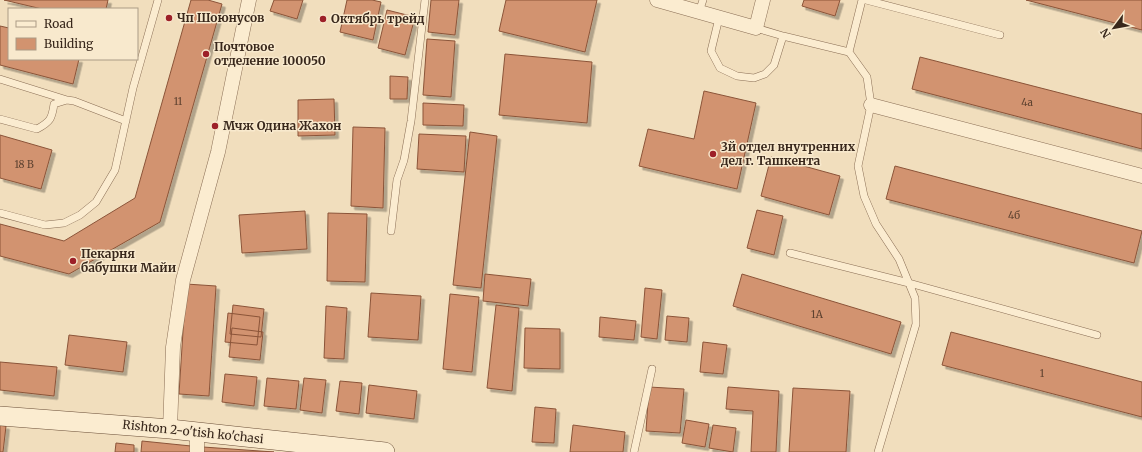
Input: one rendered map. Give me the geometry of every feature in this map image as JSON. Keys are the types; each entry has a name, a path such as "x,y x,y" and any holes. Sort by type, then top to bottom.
{"street":[{"path":"170,429 173,347 183,280 218,152 249,0"},
{"path":"657,0 701,6 719,18 756,28 764,0"},
{"path":"871,105 1142,176"},
{"name":"Rishton 2-o'tish ko'chasi","path":"0,416 170,429 385,452"},
{"path":"196,432 197,452"}],"lane":[{"path":"0,213 45,225 64,223 80,215 96,202 115,170 133,88 158,0"},
{"path":"391,231 397,180 404,160 411,120 425,0"},
{"path":"849,52 862,0"},
{"path":"866,0 1000,34"},
{"path":"719,18 711,52 720,68 737,76 754,78 766,74 774,65 783,36"},
{"path":"756,28 849,52 867,77 871,105 858,166 864,196 876,224 899,259 915,298 916,324 878,452"},
{"path":"0,79 74,101 126,121"},
{"path":"0,119 37,130 48,123 54,104 67,100"},
{"path":"790,253 909,283 1097,335"},
{"path":"634,452 652,369"}],"building":[{"path":"4,0 108,0 106,8 38,8"},
{"path":"191,0 208,0 222,4 160,222 69,274 0,256 0,224 64,241 135,198"},
{"path":"274,0 303,0 297,19 270,11"},
{"path":"347,0 372,0 381,2 373,40 340,32"},
{"path":"431,0 459,0 455,35 428,32"},
{"path":"506,0 597,0 585,52 499,31"},
{"path":"804,0 840,0 835,16 802,6"},
{"path":"1026,0 1142,0 1142,30"},
{"path":"387,10 415,17 405,55 378,48"},
{"path":"0,26 8,28 8,60 79,60 73,84 0,65"},
{"path":"427,39 455,41 451,97 423,95"},
{"path":"505,54 592,62 587,123 499,115"},
{"path":"920,57 1142,114 1142,149 912,89"},
{"path":"390,76 408,77 407,99 390,99"},
{"path":"704,91 756,103 737,189 639,166 648,129 694,139"},
{"path":"334,99 335,135 298,136 298,100"},
{"path":"423,103 464,105 463,126 423,125"},
{"path":"353,127 385,128 383,208 351,206"},
{"path":"470,132 497,136 481,288 453,285"},
{"path":"419,134 466,136 464,172 417,169"},
{"path":"0,135 52,150 41,189 0,178"},
{"path":"771,157 840,176 829,215 761,196"},
{"path":"895,166 1142,231 1134,263 886,199"},
{"path":"757,210 783,216 774,255 747,248"},
{"path":"305,211 307,249 242,253 239,215"},
{"path":"328,213 367,214 365,282 327,281"},
{"path":"485,274 531,279 528,306 483,301"},
{"path":"742,274 901,322 891,354 733,306"},
{"path":"186,284 216,286 209,396 179,394"},
{"path":"645,288 662,290 657,339 641,337"},
{"path":"371,293 421,296 418,340 368,337"},
{"path":"450,294 479,297 472,372 443,369"},
{"path":"233,305 264,309 261,337 230,334"},
{"path":"496,305 519,308 512,391 487,388"},
{"path":"326,306 347,308 344,359 324,358"},
{"path":"228,313 260,317 257,345 225,342"},
{"path":"667,316 689,318 687,342 665,340"},
{"path":"600,317 636,321 634,340 599,337"},
{"path":"232,328 263,332 260,360 229,357"},
{"path":"525,328 560,329 560,369 524,368"},
{"path":"951,332 1142,382 1142,417 942,365"},
{"path":"69,335 127,342 123,372 65,365"},
{"path":"703,342 727,345 723,374 700,372"},
{"path":"0,362 57,367 54,396 0,390"},
{"path":"225,374 257,377 254,406 222,402"},
{"path":"267,378 299,381 296,409 264,406"},
{"path":"304,378 326,380 322,413 300,410"},
{"path":"340,381 362,383 359,414 336,411"},
{"path":"369,385 417,391 414,419 366,413"},
{"path":"649,387 684,389 680,433 646,431"},
{"path":"728,387 779,391 776,452 751,452 753,411 726,409"},
{"path":"793,388 850,391 846,452 789,452"},
{"path":"535,407 556,409 554,443 532,442"},
{"path":"686,420 709,424 705,447 682,443"},
{"path":"0,425 6,426 3,452 0,452"},
{"path":"573,425 625,432 623,452 570,452"},
{"path":"713,425 736,428 733,452 709,448"},
{"path":"142,441 191,446 191,452 141,452"},
{"path":"116,443 134,445 134,452 115,452"},
{"path":"203,447 274,452 204,452"}],"place":[{"name":"Чп Шоюнусов","path":"169,18"},
{"name":"Октябрь трейд","path":"323,19"},
{"name":"Почтовое отделение 100050","path":"206,54"},
{"name":"Мчж Одина Жахон","path":"215,126"},
{"name":"3й отдел внутренних дел г. Ташкента","path":"713,154"},
{"name":"Пекарня бабушки Майи","path":"73,261"}]}
